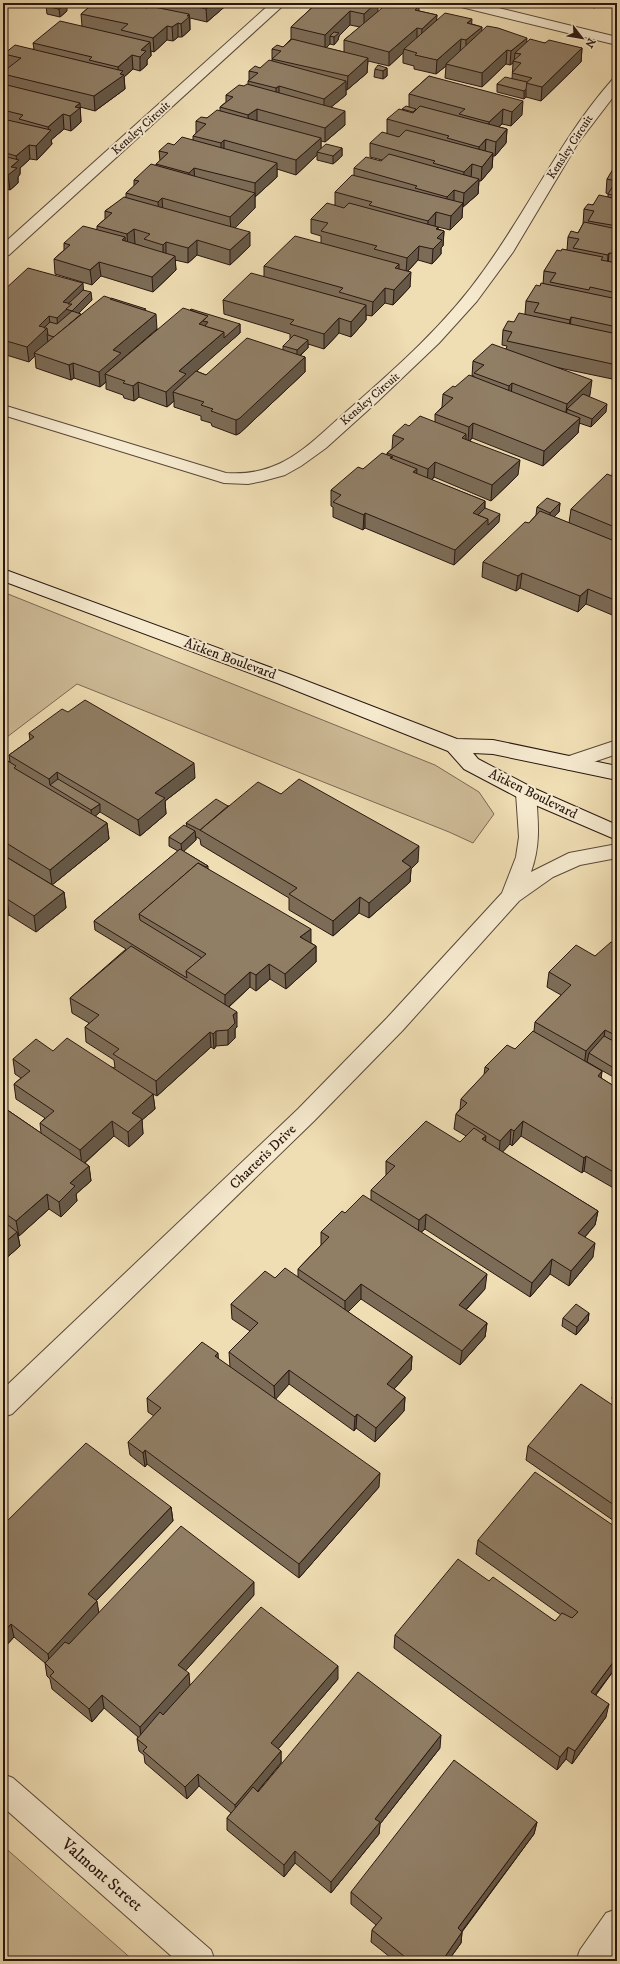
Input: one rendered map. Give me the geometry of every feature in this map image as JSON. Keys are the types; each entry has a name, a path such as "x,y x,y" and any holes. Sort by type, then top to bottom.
{"street":[{"name":"Kensley Circuit","path":"3,252 279,3"},
{"path":"462,3 617,40"},
{"name":"Kensley Circuit","path":"3,410 224,478 245,480 260,477 286,468 307,453 400,373 453,319 506,252 586,119 617,83"},
{"name":"Aitken Boulevard","path":"3,575 284,679 455,746 493,747 617,773"},
{"name":"Aitken Boulevard","path":"455,746 471,764 526,793 617,833"},
{"path":"570,763 617,747"},
{"path":"511,896 526,858 529,837 526,793"},
{"path":"511,896 546,872 576,858 617,851"},
{"name":"Charteris Drive","path":"3,1406 306,1115 395,1024 511,896"},
{"name":"Valmont Street","path":"3,1788 200,1961"},
{"path":"591,1961 617,1924"}],"shaded area":[{"path":"3,592 435,765 479,792 494,814 473,843 449,832 77,684 3,740"},
{"path":"3,1846 134,1961 3,1961"}],"building":[{"path":"50,3 67,3 59,9 46,6"},
{"path":"94,3 127,3 147,8 149,6 189,14 187,16 190,16 181,24 178,23 172,27 167,26 153,38 121,30 128,24 81,14"},
{"path":"129,3 154,3 148,7"},
{"path":"182,3 213,3 206,9"},
{"path":"317,3 376,3 364,14 350,11 325,35 291,27"},
{"path":"388,3 400,5 403,3 409,3 419,6 415,10 437,15 422,29 417,28 389,52 344,40"},
{"path":"445,13 472,19 467,23 482,27 466,40 461,39 437,60 415,55 417,53 404,49"},
{"path":"60,21 150,42 141,50 146,51 140,57 132,55 118,67 89,60 92,57 33,43"},
{"path":"487,26 498,28 527,38 511,51 507,50 482,73 446,64"},
{"path":"334,32 339,33 334,37 330,36"},
{"path":"292,39 368,58 348,76 272,59 281,51 272,49 277,45 283,47"},
{"path":"530,39 545,43 549,40 582,48 542,87 526,83 532,78 512,73 521,63 513,61 521,54 515,53"},
{"path":"15,45 123,71 120,74 124,75 94,96 3,74 3,72 21,58 4,54"},
{"path":"269,60 346,81 324,99 279,86 276,88 248,81 258,73 249,71 255,66 260,68"},
{"path":"378,65 387,68 383,71 375,69"},
{"path":"429,76 523,101 512,112 503,109 489,122 459,114 465,109 409,94"},
{"path":"505,77 527,82 526,89 524,91 497,84"},
{"path":"3,84 80,103 75,107 80,108 70,116 63,114 48,127 19,119 23,115 3,110"},
{"path":"247,84 345,111 325,128 257,109 248,115 220,107 233,97 226,95 239,85 244,86"},
{"path":"406,106 416,109 413,112 402,109"},
{"path":"420,106 507,129 496,142 486,139 479,147 447,138 449,136 387,119 399,109 413,113"},
{"path":"217,110 321,138 296,160 224,140 221,143 193,136 206,124 196,121 201,117 207,118"},
{"path":"3,119 51,130 36,146 29,145 16,156 3,152"},
{"path":"406,130 493,153 482,167 472,164 464,172 433,163 435,161 370,143 382,132 399,137"},
{"path":"182,137 277,163 255,183 194,168 189,173 156,164 168,153 159,151 168,143 174,145"},
{"path":"326,144 342,148 333,156 317,152"},
{"path":"389,154 479,179 464,193 454,190 447,197 415,188 417,186 354,168 366,157 381,161"},
{"path":"3,156 19,160 11,167 17,168 8,175 3,174"},
{"path":"151,164 255,193 230,217 162,198 158,202 126,193 139,181 134,180"},
{"path":"613,169 617,170 617,196 608,194 616,181 607,179"},
{"path":"352,175 463,203 451,216 436,212 428,221 369,205 372,202 335,192"},
{"path":"599,195 617,199 617,226 588,221 594,211 584,209 588,204 593,205"},
{"path":"124,197 250,232 230,250 197,240 188,248 166,242 163,245 144,239 150,234 134,229 127,234 97,226 112,213 105,211"},
{"path":"327,203 344,208 349,203 438,227 436,229 444,231 437,238 442,240 433,249 419,246 407,258 374,249 377,246 321,231 328,223 311,219"},
{"path":"584,222 617,229 617,254 609,253 608,255 573,248 579,239 568,237 571,231 578,233"},
{"path":"83,226 125,237 122,240 175,256 152,277 99,262 90,270 54,259 70,245 64,243"},
{"path":"295,236 399,264 395,268 411,272 394,290 385,288 373,302 339,292 343,288 264,266"},
{"path":"562,249 603,257 601,260 617,263 617,293 590,287 589,290 550,282 556,273 544,271 557,250 561,251"},
{"path":"28,268 83,283 63,302 72,304 57,318 49,316 39,326 47,328 27,347 3,340 3,291"},
{"path":"251,273 366,305 351,322 339,318 324,334 290,324 294,320 223,300"},
{"path":"541,283 617,299 617,327 571,317 570,320 534,312 539,303 526,301 536,285 540,286"},
{"path":"83,290 91,292 72,311 66,309 72,304 68,304"},
{"path":"104,296 156,314 113,350 121,353 99,372 73,363 69,365 34,353"},
{"path":"111,298 146,309 144,310 110,299"},
{"path":"183,308 208,316 199,324 224,332 179,371 186,374 166,392 138,382 133,386 123,383 125,381 105,374"},
{"path":"191,309 240,324 224,338 224,332 205,326 208,322 203,321 208,316 190,310"},
{"path":"72,311 81,314 54,337 48,335 47,328 44,328 50,322 57,324"},
{"path":"519,313 617,334 617,365 507,341 512,332 503,330 508,321 514,322"},
{"path":"294,335 308,340 297,350 283,346"},
{"path":"247,338 305,357 240,418 236,420 211,411 213,409 201,405 204,402 173,392 196,371 206,375"},
{"path":"492,344 592,380 567,404 512,383 509,386 474,373 484,365 473,361"},
{"path":"469,375 580,418 544,451 473,423 469,427 435,414 453,398 443,394 453,386 455,387"},
{"path":"583,394 607,404 592,419 567,409"},
{"path":"420,416 466,434 462,438 520,460 492,485 435,462 428,469 387,453 404,439 393,435 405,424 409,426"},
{"path":"382,453 393,457 390,458 417,469 413,472 485,501 473,513 488,519 455,550 365,513 364,515 333,502 341,495 331,490 358,467 363,469"},
{"path":"607,474 617,478 617,528 571,509"},
{"path":"547,498 560,503 550,513 537,507"},
{"path":"485,508 500,514 488,525 488,519 478,515"},
{"path":"540,511 617,542 617,601 588,589 580,596 522,573 518,576 483,562 525,522 529,523"},
{"path":"85,700 194,763 155,793 165,798 138,820 57,772 49,779 9,755 34,737 29,733 62,709 68,712"},
{"path":"3,758 16,766 14,768 107,823 50,870 3,841"},
{"path":"58,779 100,804 91,810 50,785"},
{"path":"299,779 419,846 402,861 411,867 369,903 360,897 333,921 289,894 297,888 200,830 258,782 281,794"},
{"path":"216,799 228,806 200,830 186,823"},
{"path":"184,825 195,831 181,844 169,837"},
{"path":"180,849 208,866 206,867 198,863 139,914 140,920 202,958 186,971 187,978 94,921"},
{"path":"3,855 64,892 34,916 7,899 3,902"},
{"path":"198,863 311,929 300,937 316,946 285,974 269,964 256,975 250,972 225,995 186,971 206,954 139,914"},
{"path":"611,942 617,945 617,1036 605,1030 586,1051 535,1022 571,985 549,972 576,945 595,956"},
{"path":"131,946 237,1012 233,1015 235,1023 228,1030 216,1031 213,1034 210,1032 156,1081 113,1054 119,1049 85,1027 99,1015 70,998"},
{"path":"533,1031 602,1071 598,1076 617,1088 617,1174 586,1156 584,1158 523,1121 514,1131 511,1129 500,1141 456,1114 467,1103 461,1099 489,1069 485,1067 507,1045 515,1049"},
{"path":"604,1036 617,1043 617,1070 589,1053"},
{"path":"67,1038 153,1094 132,1113 142,1119 128,1132 112,1121 80,1150 40,1123 54,1111 14,1084 30,1071 13,1059 36,1039 53,1051"},
{"path":"3,1107 89,1166 70,1183 75,1186 59,1202 47,1194 16,1221 3,1212"},
{"path":"426,1121 460,1142 474,1128 486,1136 482,1139 598,1211 578,1233 595,1243 571,1271 552,1259 532,1283 426,1214 419,1220 371,1190 395,1166 386,1161"},
{"path":"363,1195 487,1274 459,1305 487,1323 462,1351 361,1284 345,1301 298,1269 329,1237 321,1232 342,1211 345,1213"},
{"path":"3,1221 17,1232 3,1244"},
{"path":"285,1268 412,1356 387,1384 405,1397 376,1428 357,1414 355,1417 289,1370 274,1386 229,1352 258,1323 231,1304 265,1271 275,1278"},
{"path":"576,1304 589,1313 577,1327 563,1318"},
{"path":"202,1342 218,1353 215,1356 380,1473 299,1564 145,1450 143,1453 128,1442 161,1408 147,1398"},
{"path":"581,1384 617,1408 617,1507 528,1446"},
{"path":"86,1443 171,1507 88,1594 97,1601 48,1654 11,1624 3,1633 3,1525"},
{"path":"535,1472 617,1528 617,1657 591,1692 609,1704 575,1751 568,1747 560,1757 395,1635 458,1559 489,1581 493,1577 555,1621 562,1613 572,1618 578,1612 478,1540"},
{"path":"181,1526 254,1582 178,1665 189,1673 140,1727 102,1695 89,1709 50,1676 54,1672 45,1663 65,1642 69,1644"},
{"path":"261,1607 338,1666 271,1743 281,1751 235,1805 198,1774 185,1787 143,1751 147,1747 137,1739 160,1712 163,1715"},
{"path":"358,1672 441,1735 375,1819 380,1822 331,1882 295,1851 284,1865 227,1818 253,1787 258,1792"},
{"path":"454,1760 537,1822 458,1928 462,1932 442,1961 410,1961 372,1930 382,1918 351,1892"}]}
